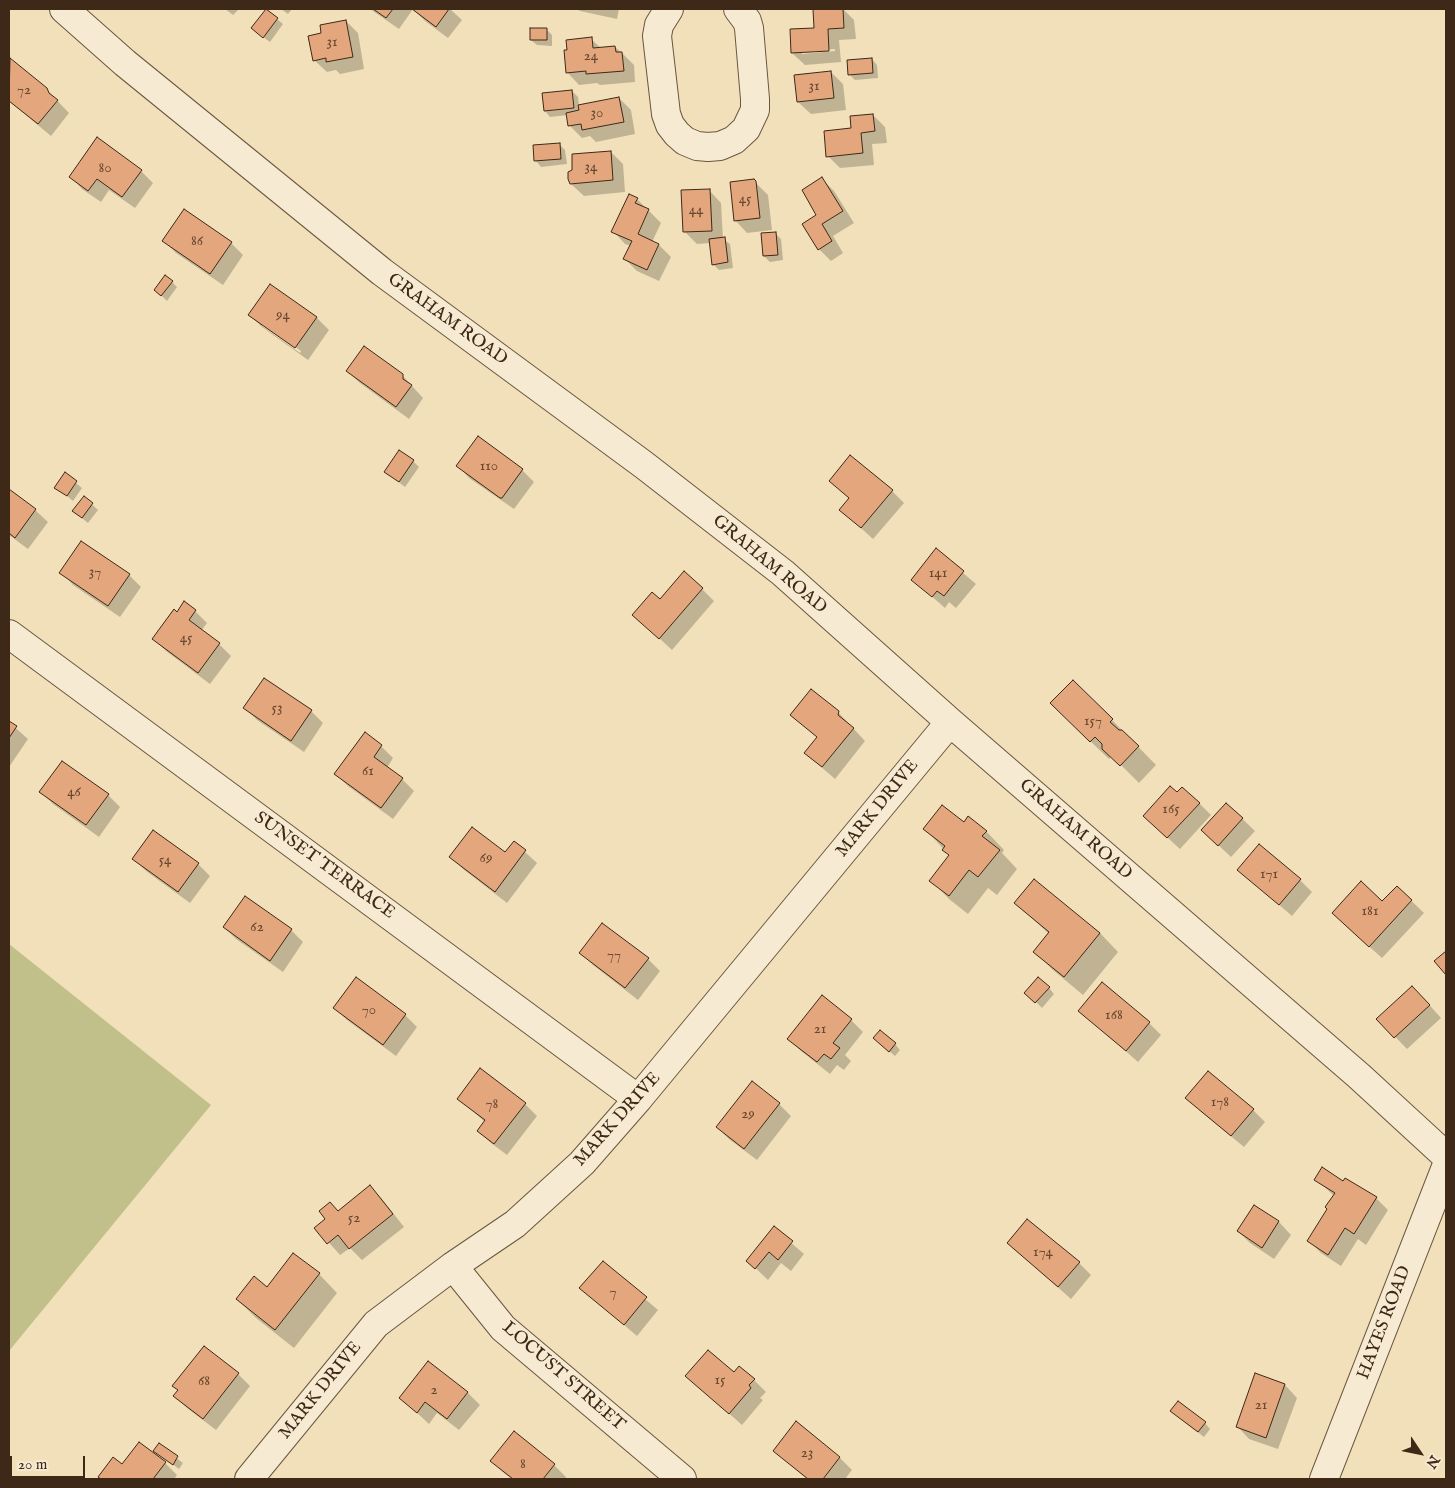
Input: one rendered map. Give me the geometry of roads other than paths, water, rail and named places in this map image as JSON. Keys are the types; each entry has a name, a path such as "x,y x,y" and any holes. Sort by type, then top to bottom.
{"street":[{"name":"GRAHAM ROAD","path":"64,9 125,62 382,272 644,465 783,573 950,722 1359,1076 1446,1156"},
{"path":"668,9 659,25 657,36 666,114 670,125 685,141 696,146 708,148 720,146 734,140 746,130 754,110 755,99 749,28 747,21 738,9"},
{"name":"SUNSET TERRACE","path":"9,634 638,1099"},
{"name":"MARK DRIVE","path":"249,1479 376,1324 454,1266 515,1224 582,1163 638,1099 950,722"},
{"name":"HAYES ROAD","path":"1324,1479 1446,1167"},
{"name":"LOCUST STREET","path":"454,1266 503,1328 682,1479"}]}
